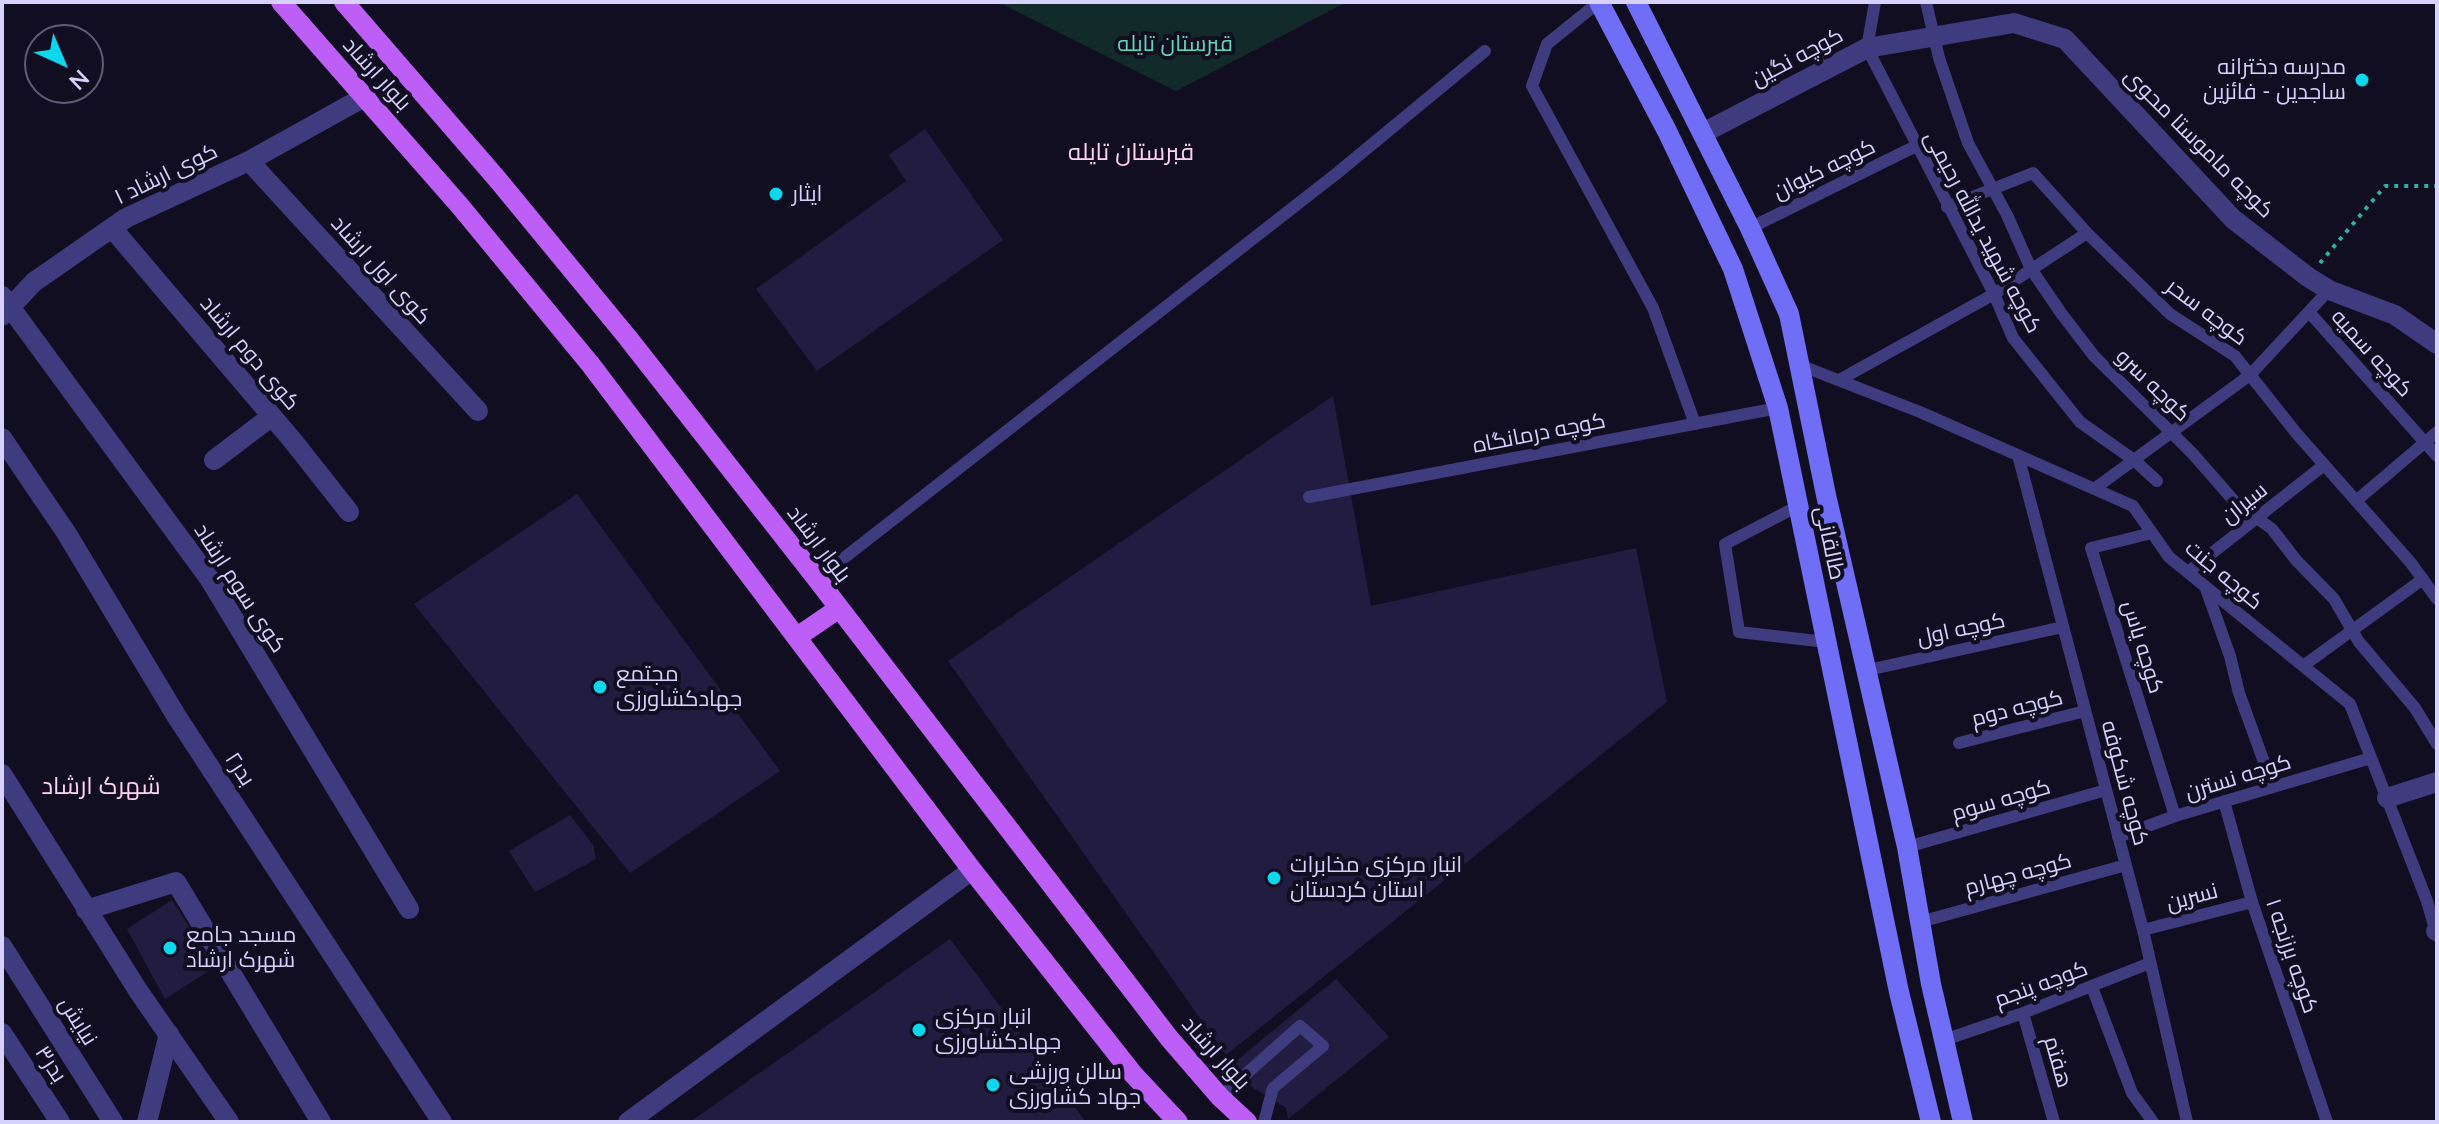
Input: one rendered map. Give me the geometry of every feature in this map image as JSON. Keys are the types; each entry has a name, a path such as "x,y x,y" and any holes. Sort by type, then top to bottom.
{"main road":[{"name":"بلوار ارشاد","path":"281,2 366,96 591,365 972,870 1133,1074 1178,1122"},
{"name":"بلوار ارشاد","path":"344,2 506,189 628,338 1169,1038 1220,1097 1247,1122"},
{"name":"طالقانی","path":"1599,2 1667,131 1733,269 1778,408 1899,992 1931,1122"},
{"name":"طالقانی","path":"1636,2 1750,228 1789,314 1826,495 1907,847 1963,1122"},
{"path":"797,637 838,609"},
{"path":"1918,1071 1950,1066"}],"street":[{"name":"کوچه نگین","path":"1703,133 1867,48 2014,23"},
{"name":"کوچه ماموستا محوی","path":"2014,23 2065,39 2233,219 2308,277 2329,290 2395,315 2437,344"},
{"name":"کوی ارشاد ۱","path":"5,307 34,282 126,218 249,161 366,96"},
{"name":"کوی اول ارشاد","path":"249,161 478,411"},
{"name":"کوی دوم ارشاد","path":"112,228 349,512"},
{"name":"کوی سوم ارشاد","path":"5,307 209,578 409,909"},
{"path":"214,460 272,416"},
{"name":"بدر۲","path":"2,438 67,534 177,717 442,1122"},
{"path":"2,774 86,910 229,1122"},
{"path":"2387,798 2437,782"},
{"path":"628,1122 972,870"},
{"path":"86,910 176,882 321,1122"},
{"name":"نیایش","path":"2,946 113,1122"},
{"name":"بدر۳","path":"2,1033 60,1122"},
{"path":"147,1122 169,1034"}],"lane":[{"path":"1599,2 1547,44 1532,86 1653,308 1695,424"},
{"path":"1867,48 1875,2"},
{"name":"کوچه سرو","path":"1926,2 1968,143 2031,269 2094,356 2172,432 2235,502 2272,529 2296,560 2334,599 2359,642 2415,708 2437,744"},
{"name":"کوچه شهید یدالله رحیمی","path":"1867,48 1994,294 2013,338 2080,422 2134,460 2157,481"},
{"path":"817,579 1336,174 1485,51"},
{"name":"کوچه کیوان","path":"1750,228 1916,146"},
{"name":"کوچه سحر","path":"1947,207 2033,173 2087,233 2170,314 2235,356 2437,599"},
{"path":"1841,379 1994,294 2087,233"},
{"path":"2094,489 2250,375 2329,290"},
{"name":"کوچه سمیه","path":"2309,312 2437,456"},
{"name":"کوچه جنت","path":"1802,366 1841,379 2133,506 2169,557 2350,704 2437,933"},
{"name":"کوچه درمانگاه","path":"1309,497 1778,408"},
{"path":"2356,501 2437,432"},
{"name":"کوچه شکوفه","path":"2018,455 2143,930 2187,1122"},
{"name":"سیران","path":"2188,572 2324,465"},
{"path":"1798,506 1725,544 1739,632 1826,642"},
{"name":"کوچه یاس","path":"2152,533 2091,548 2175,816"},
{"path":"2303,666 2423,579"},
{"path":"2205,586 2273,787"},
{"name":"کوچه اول","path":"1868,670 2063,627"},
{"name":"کوچه دوم","path":"1959,743 2085,711"},
{"name":"کوچه نسترن","path":"2118,837 2175,816 2371,758"},
{"name":"کوچه سوم","path":"1907,847 2106,790"},
{"name":"کوچه برزنجه ۱","path":"2224,801 2252,902 2327,1122"},
{"name":"کوچه چهارم","path":"1920,922 2126,865"},
{"name":"نسرین","path":"2143,930 2252,902"},
{"name":"کوچه پنجم","path":"1944,1040 2150,963"},
{"path":"2092,987 2132,1093 2153,1122"},
{"name":"هفتم","path":"2023,1013 2054,1122"},
{"path":"1220,1097 1300,1026 1323,1046 1273,1088 1264,1122"}],"path":[{"path":"2308,277 2385,186 2437,186"}],"green space":[{"name":"قبرستان تایله","path":"998,2 1347,2 1176,91"}],"building":[{"path":"925,129 1003,240 817,371 756,289 906,181 889,155"},
{"name":"انبار مرکزی مخابرات استان کردستان","path":"1333,396 1371,606 1636,548 1667,702 1226,1055 948,661"},
{"name":"مجتمع جهادکشاورزی","path":"577,494 780,771 630,873 414,604"},
{"path":"570,815 593,845 596,859 535,892 509,851"},
{"name":"مسجد جامع شهرک ارشاد","path":"172,900 215,967 165,999 127,929"},
{"name":"انبار مرکزی جهادکشاورزی","path":"950,939 1086,1122 690,1122"},
{"path":"1336,979 1389,1037 1288,1119 1286,1108 1225,1070"}],"place":[{"name":"مدرسه دخترانه ساجدین - فائزین","path":"2362,80"},
{"name":"ایثار","path":"776,194"},
{"name":"مجتمع جهادکشاورزی","path":"600,687"},
{"name":"انبار مرکزی مخابرات استان کردستان","path":"1274,878"},
{"name":"مسجد جامع شهرک ارشاد","path":"170,948"},
{"name":"انبار مرکزی جهادکشاورزی","path":"919,1030"},
{"name":"سالن ورزشی جهاد کشاورزی","path":"993,1085"}],"district":[{"name":"قبرستان تایله","path":"1131,152"},
{"name":"شهرک ارشاد","path":"101,786"}]}
